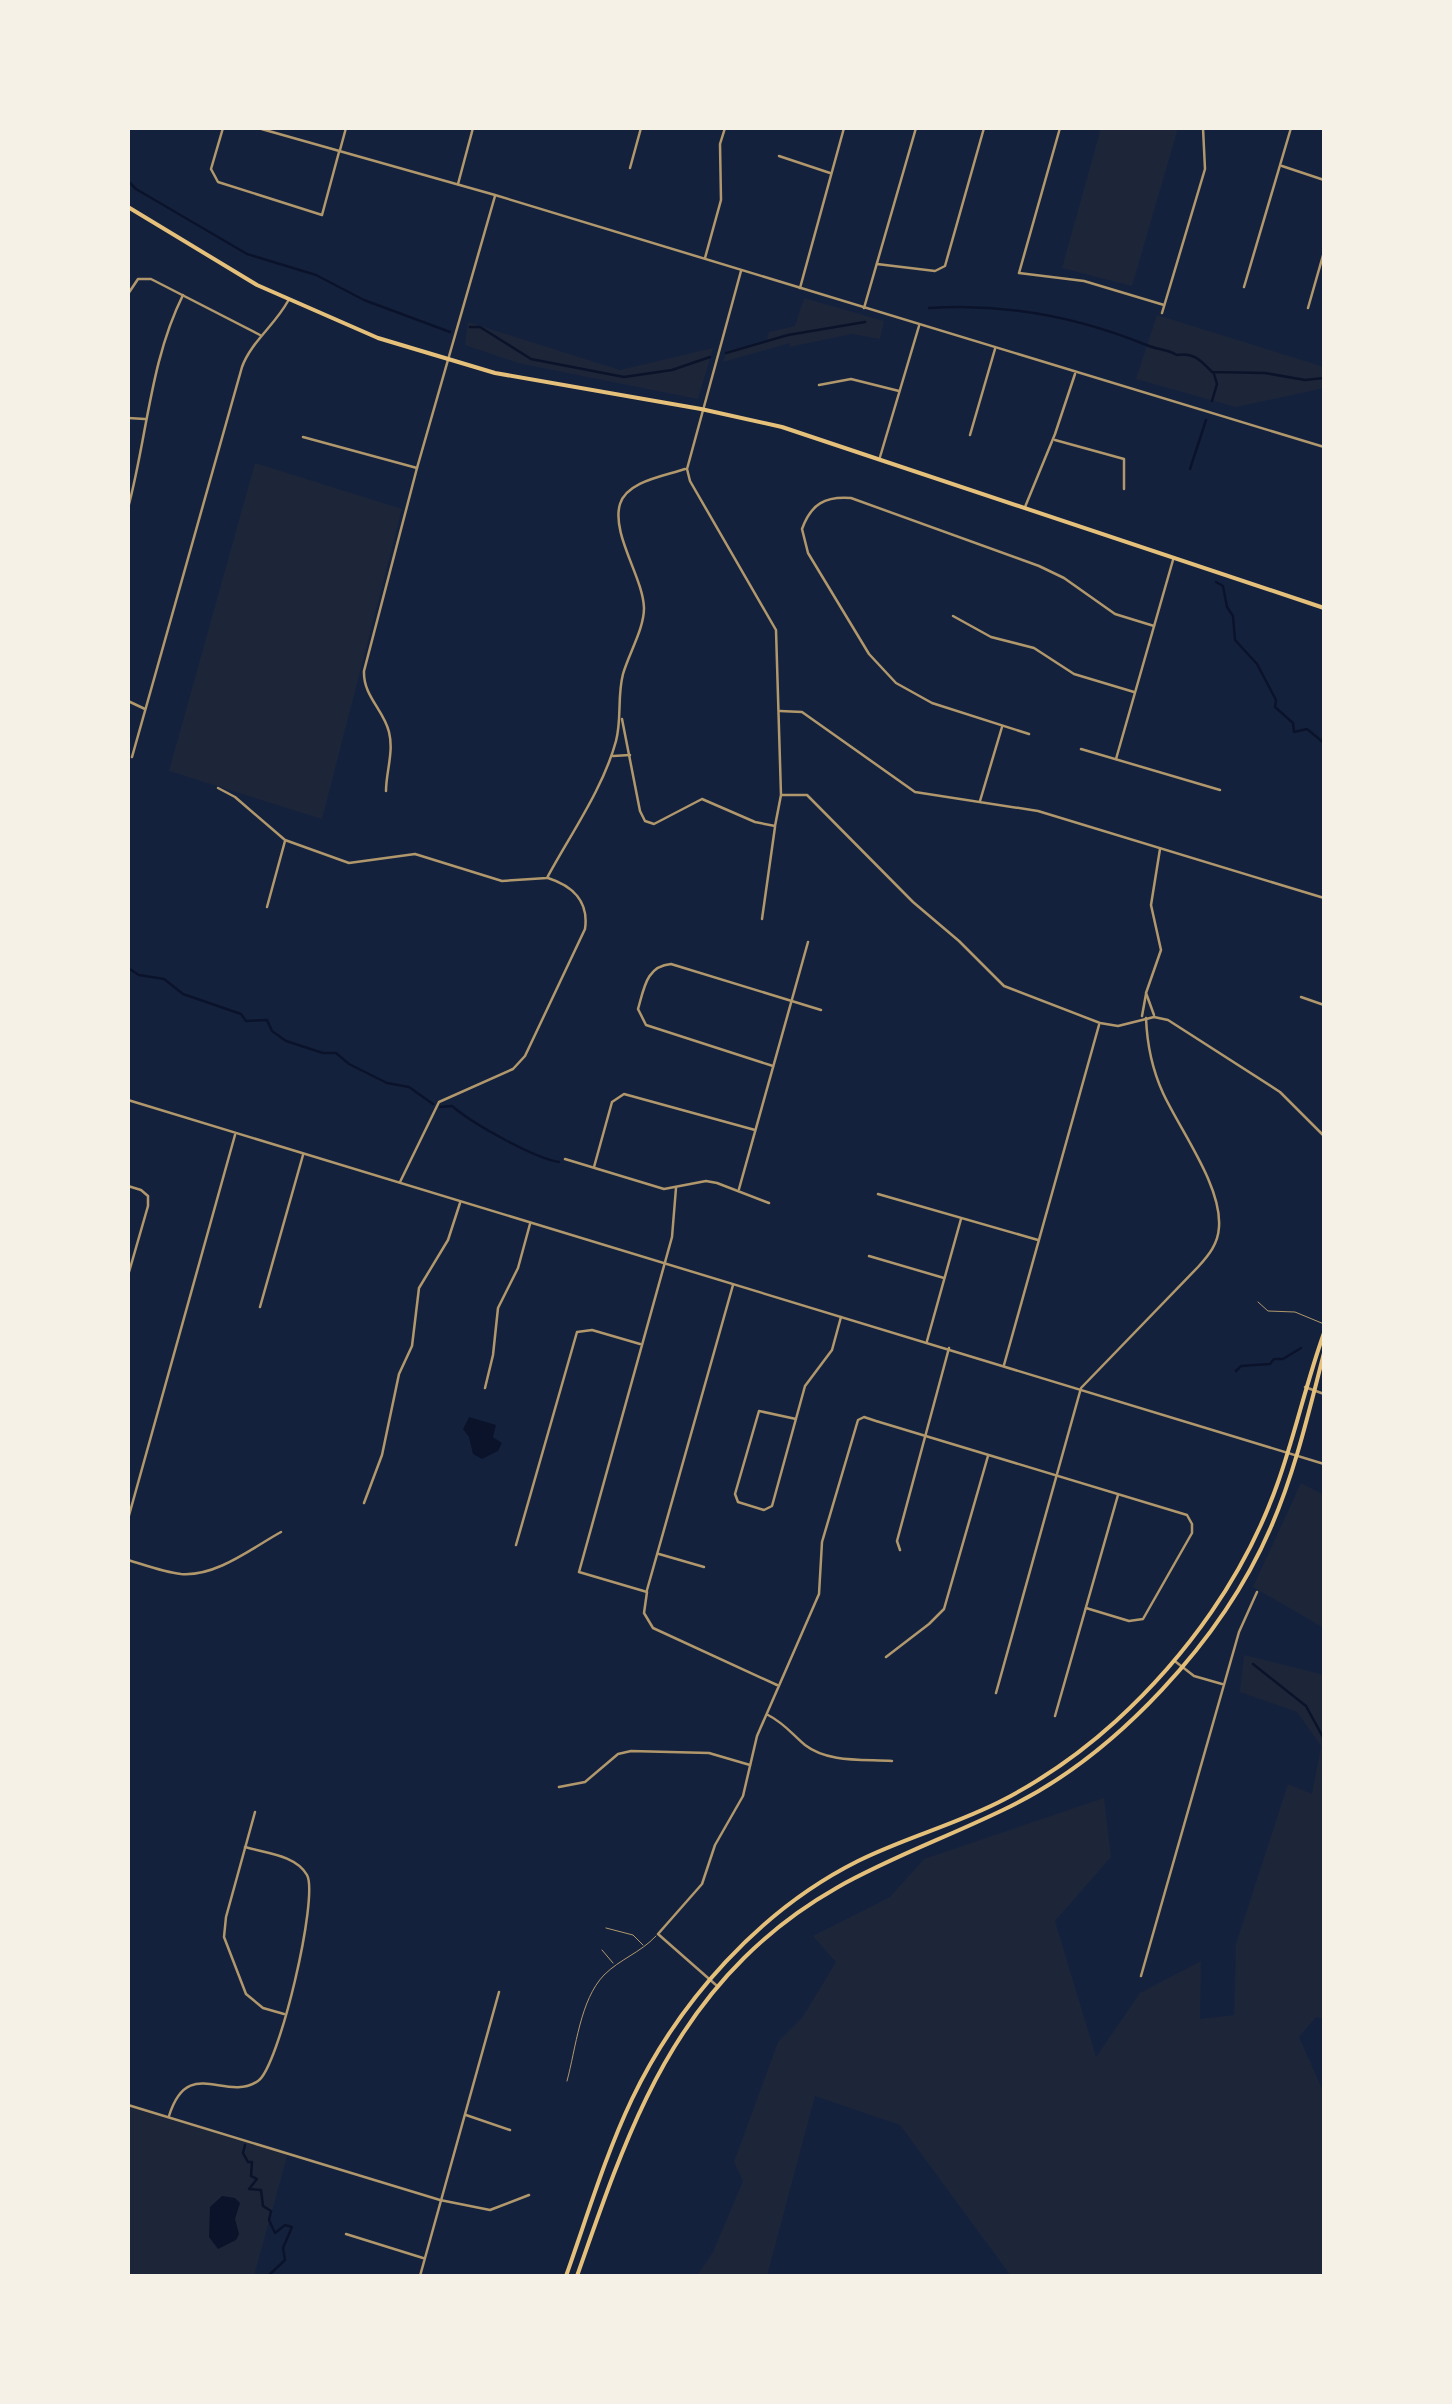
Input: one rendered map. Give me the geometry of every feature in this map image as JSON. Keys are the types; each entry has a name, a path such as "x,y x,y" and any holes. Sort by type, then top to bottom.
{"main road":[{"path":"128,207 257,285 378,338 448,361 542,383 701,409 782,427 1324,608"},
{"path":"566,2276 633,2097 667,2037 710,1979 758,1932 828,1879 873,1854 1003,1800 1079,1752 1118,1720 1218,1603 1262,1524 1324,1333"},
{"path":"576,2276 641,2103 674,2044 718,1986 766,1938 832,1888 898,1854 1008,1808 1068,1772 1125,1726 1180,1666 1227,1608 1270,1529 1324,1353"}],"street":[{"path":"223,128 211,169 218,182 322,216 346,128"},
{"path":"258,128 495,195 1324,447"},
{"path":"458,184 473,128"},
{"path":"630,168 642,128"},
{"path":"704,260 722,200 720,144 725,128"},
{"path":"800,288 844,128"},
{"path":"864,308 916,128"},
{"path":"877,264 935,271 945,266 984,128"},
{"path":"1060,128 1019,273 1084,281 1164,305"},
{"path":"1162,312 1205,169 1203,128"},
{"path":"1244,287 1291,128"},
{"path":"779,156 831,174"},
{"path":"1280,166 1324,180"},
{"path":"386,791 391,754 389,730 364,685 364,671 416,468 495,195"},
{"path":"1308,308 1324,252"},
{"path":"741,271 687,469 690,481 776,630 781,795 762,919"},
{"path":"128,294 144,278 262,337"},
{"path":"128,508 146,418 172,318 183,296"},
{"path":"132,757 242,367 288,300"},
{"path":"880,459 919,324"},
{"path":"970,435 995,348"},
{"path":"1025,508 1075,372"},
{"path":"819,385 851,379 899,391"},
{"path":"128,418 146,418"},
{"path":"303,437 416,468"},
{"path":"1053,440 1124,459 1124,489"},
{"path":"687,469 626,492 620,504 622,532 644,613 618,701 642,818 650,824 702,800 775,826"},
{"path":"1030,734 914,696 881,669 808,553 802,528 814,506 837,496 851,498 1039,566 1064,578 1116,614 1154,626"},
{"path":"1116,760 1174,559"},
{"path":"953,616 991,637 1034,648 1074,674 1136,693"},
{"path":"128,701 146,709"},
{"path":"778,710 802,712 915,792 1038,811 1324,898"},
{"path":"546,878 612,756 622,719"},
{"path":"980,802 1002,726"},
{"path":"1081,749 1220,790"},
{"path":"612,756 630,755"},
{"path":"218,788 235,797 285,840 350,863 415,854 502,881 546,878 560,882 579,896 587,917 585,929 526,1056 513,1069 440,1102 400,1182"},
{"path":"781,795 807,795 912,902 959,941 996,980 1100,1023 1118,1026 1144,1018 1168,1020 1280,1092 1324,1136"},
{"path":"267,907 285,840"},
{"path":"996,1693 1081,1388 1212,1252 1218,1238 1216,1202 1162,1090 1151,1059 1144,1018 1146,993 1161,950 1151,904 1160,848"},
{"path":"739,1189 808,942"},
{"path":"773,1066 646,1026 638,1009 656,967 671,964 821,1010"},
{"path":"1146,993 1154,1017"},
{"path":"1300,996 1324,1006"},
{"path":"1004,1365 1100,1023"},
{"path":"594,1168 615,1099 624,1094 756,1130"},
{"path":"128,1100 1324,1464"},
{"path":"128,1519 236,1133"},
{"path":"260,1307 303,1153"},
{"path":"565,1158 664,1189 706,1181 739,1189 769,1203"},
{"path":"128,1186 148,1196 129,1272"},
{"path":"646,1592 578,1572 672,1237 676,1188"},
{"path":"878,1194 1038,1240"},
{"path":"364,1503 382,1455 399,1374 412,1346 419,1288 448,1240 461,1202"},
{"path":"927,1342 961,1217"},
{"path":"485,1388 498,1308 518,1268 530,1222"},
{"path":"869,1256 944,1278"},
{"path":"733,1284 646,1592 646,1618 658,1633 779,1686"},
{"path":"796,1419 766,1410 759,1412 734,1494 738,1502 770,1508 796,1419 805,1386 828,1356 842,1316"},
{"path":"516,1545 577,1332 592,1330 642,1344"},
{"path":"900,1550 896,1540 949,1348"},
{"path":"1305,1388 1324,1394"},
{"path":"718,1986 658,1934 702,1884 714,1844 743,1796 757,1736 820,1594 820,1551 858,1420 864,1417 1182,1513 1192,1524 1192,1534 1144,1619 1129,1620 1086,1608"},
{"path":"886,1657 944,1609 988,1454"},
{"path":"1056,1716 1118,1494"},
{"path":"128,1560 176,1573 199,1573 282,1532"},
{"path":"658,1554 704,1567"},
{"path":"1141,1976 1243,1620 1257,1592"},
{"path":"1172,1660 1194,1676 1224,1685"},
{"path":"766,1714 826,1756 892,1761"},
{"path":"559,1786 586,1782 618,1754 631,1751 709,1753 751,1765"},
{"path":"255,1812 224,1924 226,1944 246,1994 263,2008 285,2014"},
{"path":"168,2117 178,2094 188,2086 199,2082 238,2087 258,2081 272,2063 303,1946 311,1888 307,1876 294,1862 245,1847"},
{"path":"420,2276 499,1992"},
{"path":"128,2105 440,2200 490,2210 529,2195"},
{"path":"464,2115 510,2130"},
{"path":"346,2234 425,2258"}],"lane":[{"path":"1258,1302 1268,1310 1295,1312 1324,1324"},
{"path":"606,1928 633,1935 645,1947"},
{"path":"567,2080 594,1988 614,1966 658,1934"},
{"path":"602,1950 614,1966"}],"shaded area":[{"path":"1101,128 1178,128 1132,286 1062,268"},
{"path":"804,298 884,321 880,339 852,334 789,347 790,343 723,362 727,350 766,343 769,332 795,326"},
{"path":"1157,315 1324,367 1324,388 1236,407 1136,379"},
{"path":"468,322 620,370 713,348 698,399 518,363 465,345"},
{"path":"255,463 402,509 322,819 169,771"},
{"path":"469,1417 496,1425 493,1437 502,1443 498,1451 482,1459 473,1454 463,1429"},
{"path":"1301,1483 1324,1495 1324,1628 1253,1587"},
{"path":"1244,1655 1324,1675 1324,2019 1316,2017 1299,2037 1324,2093 1324,2276 1011,2276 900,2125 815,2096 767,2276 697,2276 713,2252 743,2181 734,2162 778,2042 802,2018 836,1962 813,1936 890,1897 924,1859 1104,1798 1111,1857 1055,1921 1096,2057 1140,1993 1201,1961 1200,2019 1234,2015 1236,1944 1288,1784 1312,1794 1321,1746 1297,1712 1240,1692"},
{"path":"128,2105 288,2153 254,2276 128,2276"},
{"path":"222,2196 240,2203 235,2219 239,2234 236,2240 218,2249 209,2237 210,2207"}],"waterway":[{"path":"128,181 247,254 316,275 364,300 450,332"},
{"path":"929,308 1041,314 1096,327 1177,355 1193,356 1212,372 1265,373 1305,380 1324,378"},
{"path":"726,353 788,335 865,322"},
{"path":"470,327 480,327 531,359 624,377 672,370 710,357"},
{"path":"1212,401 1217,384 1214,374"},
{"path":"1190,469 1206,420"},
{"path":"1216,582 1223,586 1233,616 1235,640 1257,664 1276,700 1275,707 1293,723 1294,732 1307,729 1324,743"},
{"path":"128,968 139,975 164,979 183,994 241,1014 246,1021 267,1020 272,1031 286,1041 323,1053 336,1053 387,1083 409,1087 433,1104"},
{"path":"440,1107 452,1106 504,1139 559,1162"},
{"path":"1236,1371 1241,1366 1270,1364 1301,1348"},
{"path":"1253,1664 1306,1706 1324,1739"},
{"path":"245,2145 243,2153 252,2162 251,2176 257,2179 249,2189 261,2190 263,2206 271,2211 269,2220 275,2233 285,2225 292,2227 283,2248 285,2260 268,2276"}]}
